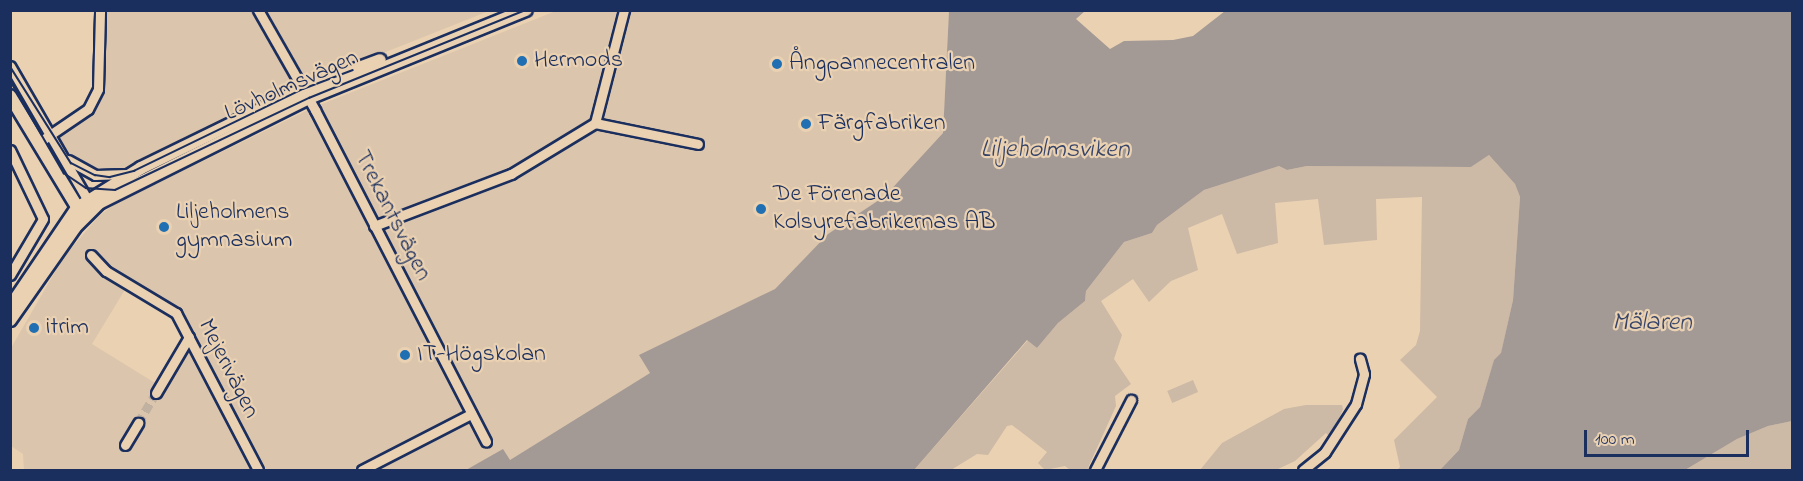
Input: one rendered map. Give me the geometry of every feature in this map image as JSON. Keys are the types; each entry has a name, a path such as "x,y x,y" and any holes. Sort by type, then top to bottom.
{"street":[{"path":"38,143 52,136 88,109 98,89 100,10"},
{"name":"Trekantsvägen","path":"258,10 306,94 486,441"},
{"name":"Lövholmsvägen","path":"63,153 71,163 95,175 119,176 506,10"},
{"name":"Lövholmsvägen","path":"85,208 306,94 526,10"},
{"path":"595,123 624,10"},
{"path":"10,66 63,153 85,208"},
{"path":"10,96 38,143 85,208"},
{"path":"374,226 511,174 595,123 698,144"},
{"path":"10,150 43,219 10,276"},
{"name":"Lövholmsvägen","path":"85,208 134,171"},
{"path":"10,307 85,208"},
{"path":"10,320 85,208"},
{"name":"Mejerivägen","path":"92,255 106,271 176,313 258,471"},
{"path":"156,393 189,337"},
{"path":"1303,471 1325,452 1356,404 1364,374 1360,359"},
{"path":"1095,471 1131,400"},
{"path":"362,471 471,414"},
{"path":"125,445 138,423"}],"shaded area":[{"path":"101,11 489,11 300,86 126,173 103,174 84,168 67,154 55,135 88,107 97,89"},
{"path":"556,11 949,11 943,133 885,196 828,234 775,289 640,356 650,373 510,460 478,464 466,470 24,470 23,454 11,446 11,348 63,258 99,216 115,204 312,108","holes":["129,283 180,313 190,335 160,386 92,344"]},
{"path":"1489,155 1515,184 1520,197 1513,300 1501,354 1494,361 1480,407 1468,419 1459,450 1440,470 1397,470 1400,467 1394,440 1437,397 1400,360 1416,345 1420,331 1422,197 1376,199 1377,240 1324,245 1318,199 1275,203 1278,243 1237,254 1222,214 1188,228 1198,270 1171,281 1149,302 1133,279 1101,301 1122,335 1114,359 1131,384 1115,396 1116,406 1087,470 1070,470 1065,466 1045,470 1038,463 1047,452 1012,425 1007,426 988,455 977,454 951,470 914,470 1028,340 1037,348 1058,323 1085,301 1086,291 1124,242 1152,233 1157,225 1204,190 1279,166 1287,170 1307,166 1471,167"},
{"path":"1193,380 1198,392 1172,403 1167,391"},
{"path":"1306,405 1342,405 1343,409 1331,438 1326,433 1295,461 1276,470 1200,470 1222,443 1284,409"},
{"path":"1792,421 1792,470 1685,470 1737,439 1768,426"}],"water":[{"name":"Mälaren","path":"949,11 1085,11 1076,19 1110,49 1124,41 1173,40 1193,36 1225,11 1792,11 1792,421 1768,426 1737,439 1685,470 1440,470 1459,450 1468,419 1480,407 1494,360 1501,353 1513,300 1520,197 1515,184 1489,155 1471,167 1307,166 1287,170 1279,166 1204,190 1157,225 1152,233 1124,242 1086,291 1085,301 1058,323 1037,348 1027,340 914,470 466,470 503,449 510,460 650,373 639,355 775,289 828,234 885,196 943,133"}],"tunnel":[{"path":"138,423 156,393"}],"tram line":[{"path":"10,80 64,173 86,188 115,190 309,98 526,10"},
{"path":"10,66 71,163 95,175 110,177 134,171 303,89 353,70"}],"place":[{"name":"Hermods","path":"522,61"},
{"name":"Ångpannecentralen","path":"777,64"},
{"name":"Färgfabriken","path":"806,124"},
{"name":"De Förenade Kolsyrefabrikernas AB","path":"761,209"},
{"name":"Liljeholmens gymnasium","path":"164,227"},
{"name":"itrim","path":"34,328"},
{"name":"IT-Högskolan","path":"405,355"}],"water label":[{"name":"Liljeholmsviken","path":"1055,151"}]}
